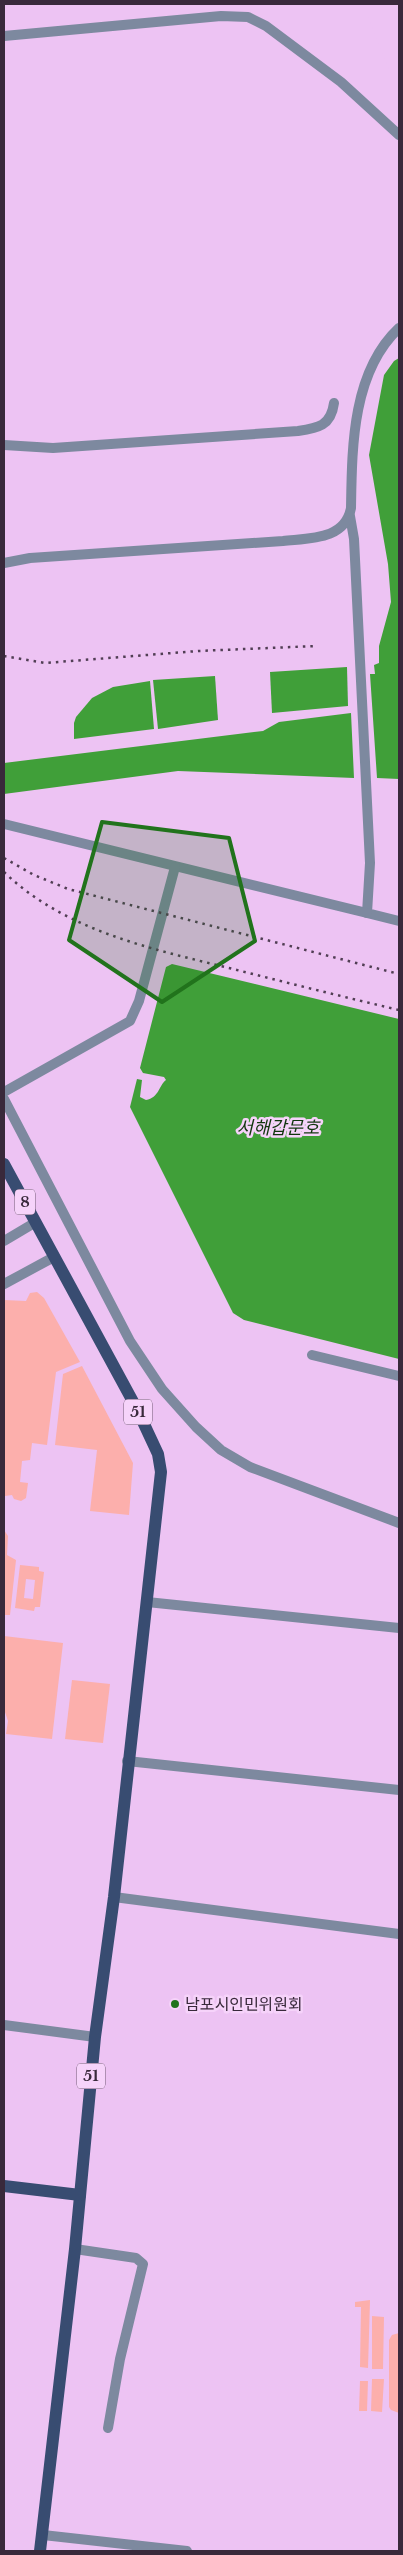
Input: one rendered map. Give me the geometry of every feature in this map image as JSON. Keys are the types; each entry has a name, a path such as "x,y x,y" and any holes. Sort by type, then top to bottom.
{"main road":[{"name":"8","path":"4,1164 45,1240"},
{"name":"51","path":"40,2551 75,2248 95,2037 114,1897 127,1761 161,1472 158,1454 137,1410 45,1240"},
{"path":"4,2186 80,2195"}],"street":[{"path":"4,36 221,16 248,17 266,26 341,82 399,135"},
{"path":"367,913 370,863 354,539 350,516 355,427 364,387 381,349 399,328"},
{"path":"4,445 53,448 316,428 333,415 334,403"},
{"path":"4,563 16,559 321,537 340,529 350,516"},
{"path":"4,824 399,921"},
{"path":"4,1092 130,1021 139,1001 175,867"},
{"path":"4,1099 130,1341 162,1388 196,1427 221,1450 250,1467 399,1523"},
{"path":"4,1241 36,1222"},
{"path":"4,1284 54,1257"},
{"path":"312,1355 399,1376"},
{"path":"147,1602 399,1628"},
{"path":"127,1761 399,1790"},
{"path":"114,1897 399,1934"},
{"path":"4,2025 95,2037"},
{"path":"75,2248 136,2258 143,2264 120,2360 108,2428"},
{"path":"43,2535 180,2551"}],"highlighted area":[{"path":"102,822 229,838 255,941 162,1002 69,940"}],"shaded area":[{"path":"37,1292 44,1298 80,1362 56,1372 47,1445 32,1443 30,1460 22,1461 20,1482 28,1483 26,1498 21,1501 14,1499 12,1495 5,1496 4,1501 4,1300 26,1301 30,1293"},
{"path":"82,1366 133,1463 129,1515 90,1511 97,1450 55,1445 63,1374"},
{"path":"4,1530 8,1536 7,1555 16,1560 10,1615 4,1615"},
{"path":"20,1565 39,1567 39,1571 44,1572 40,1607 35,1607 34,1611 15,1608","holes":["26,1579 35,1580 33,1599 24,1598"]},
{"path":"4,1636 63,1643 52,1739 6,1734 8,1721 4,1709"},
{"path":"72,1680 110,1684 103,1743 65,1739"},
{"path":"370,2300 368,2368 360,2367 361,2307 355,2307 355,2302"},
{"path":"372,2316 384,2317 383,2369 372,2369"},
{"path":"399,2333 399,2413 391,2410 389,2407 389,2340 392,2335"},
{"path":"372,2379 384,2379 382,2412 371,2411"},
{"path":"360,2381 368,2381 367,2411 359,2411"}],"water":[{"path":"399,358 399,779 377,778 370,674 375,674 374,665 379,663 379,646 391,602 388,564 369,455 384,375 394,361"},
{"path":"347,667 348,706 272,713 270,672"},
{"path":"215,676 218,720 158,729 153,680"},
{"path":"150,681 154,729 74,739 76,717 92,698 113,687"},
{"path":"351,713 354,778 178,771 4,794 4,763 263,731 279,722"},
{"name":"서해갑문호","path":"172,964 399,1019 399,1359 244,1320 233,1313 130,1107 137,1079 142,1080 140,1097 146,1100 154,1097 166,1080 164,1077 143,1073 140,1068 166,967"}],"pier":[{"path":"363,4 399,4 399,94 378,42"}],"railway":[{"path":"4,656 45,663 198,651 316,646"},
{"path":"4,858 34,875 68,889 399,974"},
{"path":"4,872 28,892 54,909 111,935 172,954 399,1010"}],"place":[{"name":"남포시인민위원회","path":"175,2004"}]}
